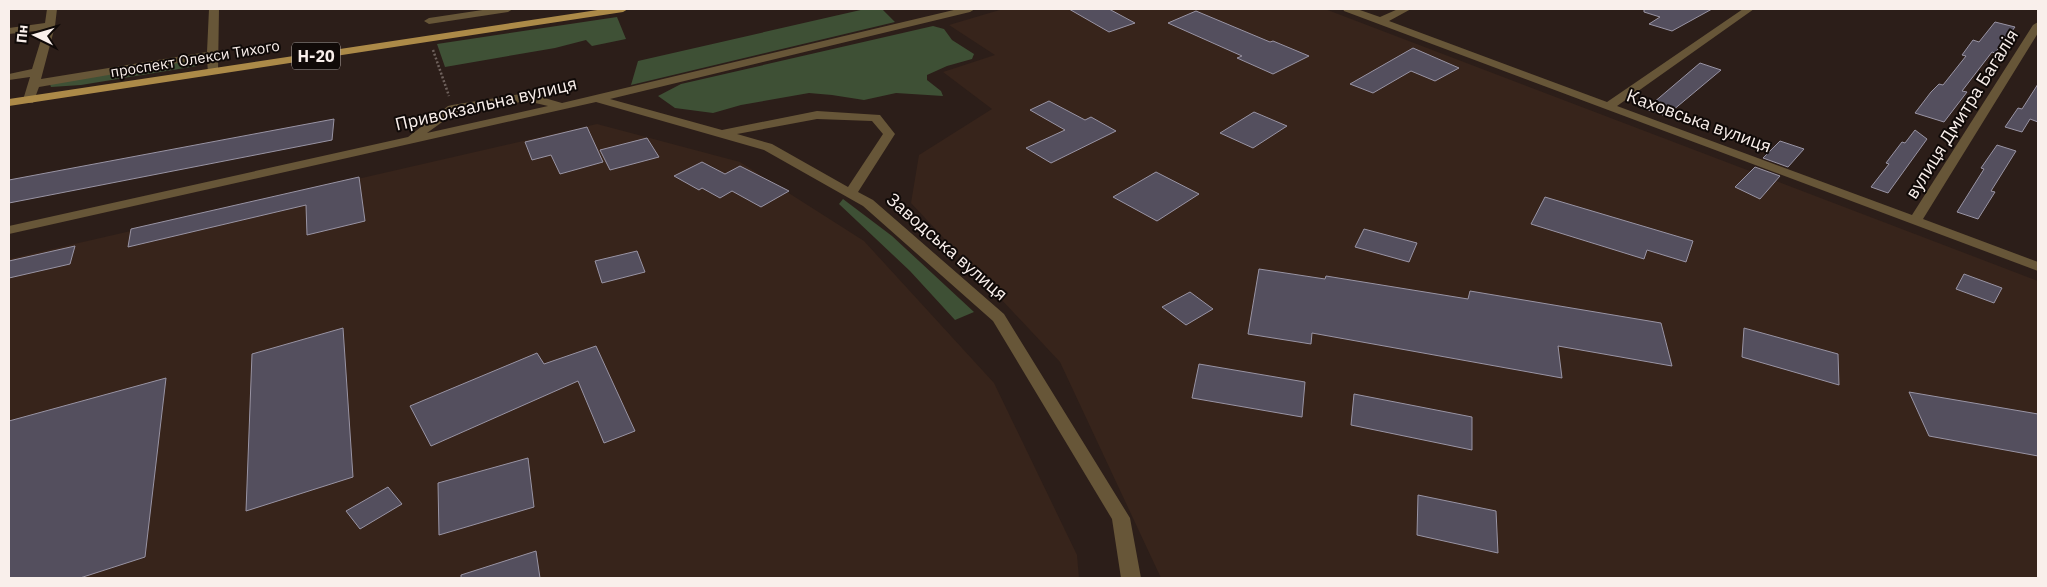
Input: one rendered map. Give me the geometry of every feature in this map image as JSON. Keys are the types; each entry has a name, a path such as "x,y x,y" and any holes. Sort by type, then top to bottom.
{"main road":[{"name":"проспект Олекси Тихого","path":"9,103 429,38 580,12 623,9"}],"street":[{"path":"29,100 50,26 52,9"},
{"path":"212,72 214,9"},
{"path":"429,9 429,38"},
{"path":"429,21 508,9"},
{"name":"Привокзальна вулиця","path":"9,230 596,99 970,9"},
{"name":"Каховська вулиця","path":"1348,9 2038,267"},
{"path":"1380,21 1406,9"},
{"path":"1609,106 1750,9"},
{"name":"вулиця Дмитра Багалія","path":"1915,221 2038,25"},
{"path":"9,31 50,26"},
{"path":"9,76 35,78 212,54"},
{"path":"410,140 452,109 527,97 561,106"},
{"name":"Заводська вулиця","path":"596,99 768,147 868,203 999,318 1121,518 1131,578"},
{"path":"721,134 817,115 876,118 889,134 851,193"}],"path":[{"path":"429,38 447,87 452,109"}],"shaded area":[{"path":"1003,9 1325,9 2038,281 2038,578 1161,578 1060,362 911,203 919,155 992,109 943,72 995,55 949,25"},
{"path":"597,124 740,162 864,241 994,383 1077,555 1079,578 9,578 9,259"}],"green space":[{"path":"865,9 882,9 895,22 631,85 638,61"},
{"path":"617,17 626,39 592,46 586,40 555,48 445,67 437,44"},
{"path":"933,26 944,29 952,40 974,54 972,59 947,66 927,75 927,80 941,91 943,96 896,93 864,100 809,93 741,105 713,113 675,108 658,96 681,84"},
{"path":"205,58 197,66 81,85 51,87 49,82"},
{"path":"843,199 892,236 974,312 955,320 910,271 839,204"}],"building":[{"path":"1069,9 1109,9 1135,23 1109,32"},
{"path":"1644,9 1712,9 1672,31 1649,24 1660,17 1644,12"},
{"path":"1196,11 1309,56 1273,74 1237,58 1242,56 1168,23"},
{"path":"1995,22 2015,27 1995,53 1992,52 1962,91 1967,92 1944,122 1915,113 1939,84 1943,85 1966,56 1962,55 1973,40 1979,42"},
{"path":"1413,48 1459,68 1435,81 1411,71 1373,93 1350,84"},
{"path":"1700,63 1721,70 1666,116 1646,109"},
{"path":"2038,84 2038,122 2030,119 2022,132 2005,127 2018,108 2022,109"},
{"path":"1049,101 1085,120 1091,117 1116,131 1051,163 1026,148 1065,130 1030,110"},
{"path":"1254,112 1287,126 1253,148 1220,133"},
{"path":"334,119 332,140 9,203 9,180"},
{"path":"587,127 603,162 560,174 551,155 532,160 525,142"},
{"path":"1915,130 1927,139 1888,193 1871,187 1889,164 1886,163 1902,142 1905,143"},
{"path":"647,138 659,157 610,170 600,150"},
{"path":"1780,141 1804,149 1788,167 1763,158"},
{"path":"1997,145 2016,151 1991,191 1995,192 1978,219 1957,212 1984,169 1981,168"},
{"path":"702,162 725,174 740,166 789,191 761,207 732,191 720,198 702,188 699,190 674,176"},
{"path":"1755,167 1780,176 1760,199 1735,187"},
{"path":"1156,172 1199,194 1157,221 1113,197"},
{"path":"359,177 365,221 307,235 306,205 128,247 131,229"},
{"path":"1545,197 1693,241 1686,262 1647,250 1644,259 1531,224"},
{"path":"1364,229 1417,243 1409,262 1355,247"},
{"path":"75,246 70,264 9,278 9,261"},
{"path":"637,251 645,272 602,283 595,261"},
{"path":"1259,269 1325,279 1326,276 1468,299 1470,291 1661,323 1672,366 1558,346 1562,378 1312,333 1311,344 1248,334"},
{"path":"1964,274 2002,288 1994,303 1956,289"},
{"path":"1190,292 1213,309 1186,325 1162,307"},
{"path":"343,328 353,477 246,511 252,354"},
{"path":"1744,328 1838,354 1839,385 1742,357"},
{"path":"596,346 635,431 604,443 578,381 431,446 410,406 537,353 544,364"},
{"path":"1199,364 1305,382 1302,417 1192,398"},
{"path":"166,378 145,557 80,578 9,578 9,421"},
{"path":"1909,392 2038,414 2038,456 1929,436"},
{"path":"1354,394 1472,417 1472,450 1351,425"},
{"path":"528,458 534,507 439,535 438,483"},
{"path":"388,487 402,504 360,529 346,511"},
{"path":"1418,495 1496,511 1498,553 1417,535"},
{"path":"536,551 540,578 461,578 461,575"}]}
